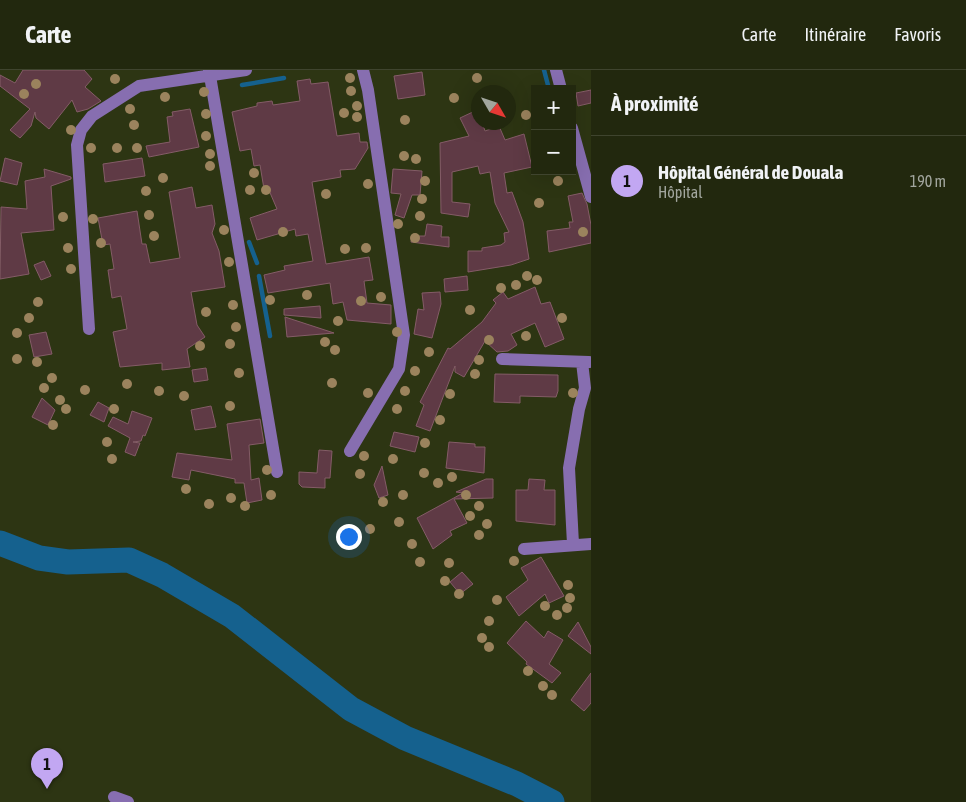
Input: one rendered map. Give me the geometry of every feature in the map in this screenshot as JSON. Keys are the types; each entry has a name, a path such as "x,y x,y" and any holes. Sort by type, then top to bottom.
{"street":[{"path":"89,329 77,145 81,130 92,116 139,86 209,73 246,70"},
{"path":"350,451 399,368 404,335 370,99 363,70"},
{"path":"556,70 560,85"},
{"path":"209,73 277,472"},
{"path":"573,130 591,197"},
{"path":"502,359 587,362 585,388 579,409 569,468 573,544"},
{"path":"524,548 591,544"},
{"path":"114,797 128,802"}],"building":[{"path":"23,70 84,70 92,79 85,87 101,101 88,109 77,112 72,100 49,129 36,118 35,112 31,126 20,138 10,130 30,109 0,86 0,75 15,83"},
{"path":"422,72 425,95 398,99 394,76"},
{"path":"310,79 311,84 328,82 337,136 359,133 360,142 367,142 368,148 355,169 340,170 341,177 312,182 326,264 369,257 373,280 364,281 367,303 391,305 391,324 347,320 343,302 333,304 330,283 268,293 264,275 285,270 284,266 313,261 308,234 296,236 295,229 257,240 250,218 277,209 268,188 264,189 260,165 254,166 251,149 240,151 232,112 257,106 257,103 272,101 273,105 300,101 297,81"},
{"path":"591,90 591,103 578,106 576,93"},
{"path":"190,109 199,147 149,157 146,146 170,142 167,117 173,116 172,112"},
{"path":"471,113 471,130 501,130 505,140 524,134 531,167 504,173 507,193 512,192 523,222 529,259 511,265 468,272 468,251 482,251 482,248 501,245 505,242 504,233 509,232 495,203 490,172 480,174 478,166 452,172 452,202 470,204 468,217 441,213 440,143 469,136 460,118"},
{"path":"5,158 22,163 17,185 0,181"},
{"path":"142,158 145,176 105,182 103,164"},
{"path":"44,169 71,177 71,179 51,186 54,230 21,233 29,274 0,279 1,207 27,209 25,181 45,177"},
{"path":"393,169 422,171 420,195 412,195 404,218 395,215 401,194 391,193"},
{"path":"192,187 196,208 212,205 215,224 212,233 219,251 225,287 191,292 197,325 205,337 187,349 190,367 162,370 162,363 120,367 113,332 127,329 121,296 112,298 108,270 114,269 110,244 103,245 98,218 137,211 142,244 146,244 150,263 180,258 169,192"},
{"path":"582,193 587,204 591,225 591,243 549,252 547,231 570,228 569,222 573,222 568,196"},
{"path":"427,224 442,226 441,237 449,237 449,247 411,242 412,236 425,236"},
{"path":"44,261 51,276 41,280 34,265"},
{"path":"467,276 468,290 445,292 444,279"},
{"path":"535,287 541,304 550,302 564,339 545,347 535,323 511,334 517,345 508,351 497,352 485,341 464,377 455,372 455,366 430,431 416,426 424,405 420,402 448,348 450,349 482,322 496,303 493,300 503,292 508,299"},
{"path":"440,292 441,304 432,338 414,334 418,309 424,310 422,293"},
{"path":"320,306 321,318 284,315 284,309"},
{"path":"285,317 334,333 287,337"},
{"path":"46,332 52,354 34,357 29,335"},
{"path":"206,368 208,380 194,382 192,370"},
{"path":"495,374 558,375 558,391 556,397 520,396 520,403 494,402"},
{"path":"42,398 55,410 48,425 32,417"},
{"path":"98,402 109,408 104,422 90,415"},
{"path":"211,406 216,427 195,430 191,410"},
{"path":"132,411 152,418 145,436 143,435 141,441 133,442 140,443 135,456 125,452 130,438 108,426 113,417 128,424"},
{"path":"260,419 264,443 249,445 251,480 259,478 262,500 247,503 244,483 235,483 235,479 191,470 189,480 172,477 177,453 232,460 227,424"},
{"path":"394,432 419,437 415,452 390,446"},
{"path":"449,442 475,444 475,447 485,447 484,473 446,468"},
{"path":"319,450 332,451 330,478 325,478 325,488 302,487 299,484 299,472 317,473"},
{"path":"382,466 388,495 379,498 374,485"},
{"path":"486,479 493,479 493,498 454,499 467,523 450,531 452,535 433,549 417,518 463,493 456,492"},
{"path":"529,479 545,480 544,490 555,490 555,525 516,521 516,490 528,490"},
{"path":"541,557 564,596 549,603 545,594 519,616 506,597 528,580 521,568"},
{"path":"462,572 473,584 460,594 450,582"},
{"path":"526,621 544,638 548,631 563,640 549,664 561,673 552,683 526,664 527,662 507,643"},
{"path":"578,622 591,647 591,654 568,636"},
{"path":"591,673 591,703 584,711 571,700"}],"waterway":[{"path":"544,70 548,85"},
{"path":"242,85 284,78"},
{"path":"249,242 257,263"},
{"path":"259,276 270,336"},
{"path":"0,543 39,558 68,562 129,560 162,575 232,616 351,709 405,738 517,784 552,802"}],"place":[{"name":"Hôpital Général de Douala","path":"47,789"}]}
